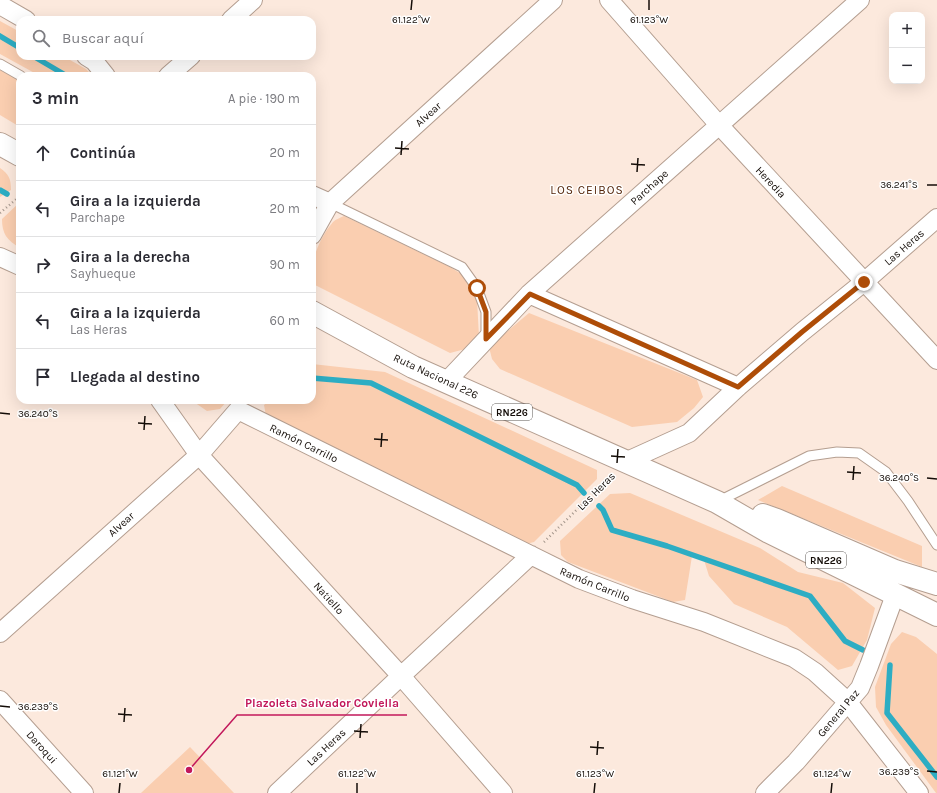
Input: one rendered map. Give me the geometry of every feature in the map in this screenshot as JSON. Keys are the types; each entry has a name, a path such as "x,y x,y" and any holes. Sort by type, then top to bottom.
{"highway":[{"path":"0,144 16,153"},
{"name":"Ruta Nacional 226","path":"316,314 413,367 717,502 770,532 937,615"},
{"name":"Ruta Nacional 226","path":"717,502 778,520 894,571 937,584"}],"street":[{"path":"235,16 253,0"},
{"name":"Alvear","path":"316,228 330,203 553,0"},
{"name":"Heredia","path":"609,0 719,125 937,360"},
{"name":"Parchape","path":"446,382 530,294 860,0"},
{"path":"0,5 19,16"},
{"path":"94,60 103,72"},
{"path":"173,72 186,60"},
{"path":"316,197 330,203"},
{"name":"Las Heras","path":"625,462 689,433 738,387 802,332 864,282 937,218"},
{"path":"0,257 16,264"},
{"path":"530,294 738,387"},
{"name":"Natiello","path":"163,404 199,454 401,676 503,793"},
{"name":"Alvear","path":"0,633 199,454 238,410"},
{"name":"Ramón Carrillo","path":"238,410 579,579 704,622 794,658 815,672 847,701 919,793"},
{"name":"Las Heras","path":"277,793 531,556"},
{"name":"General Paz","path":"765,793 796,762 847,701 860,688 895,595"},
{"name":"Daroqui","path":"0,700 84,793"}],"lane":[{"path":"0,64 16,73"},
{"path":"330,203 462,267 477,288 486,312 486,339"},
{"path":"717,502 810,456 837,452 859,453 886,472 908,501 937,545"}],"path":[{"path":"0,213 16,199"},
{"name":"Las Heras","path":"531,556 625,462"}],"shaded area":[{"path":"0,21 16,30 16,60 70,60 89,72 33,72 0,54"},
{"path":"0,70 16,79 16,125 0,115"},
{"path":"0,168 6,172 9,177 11,190 0,197"},
{"path":"16,206 16,245 4,233 2,219"},
{"path":"344,216 450,267 463,275 477,299 479,337 469,348 450,353 316,286 316,251 328,228 337,219"},
{"path":"529,313 697,380 703,397 694,408 677,422 632,427 500,369 492,359 489,347"},
{"path":"316,364 385,372 597,470 597,479 534,542 522,545 266,416 264,405 316,404"},
{"path":"197,404 224,404 220,409 207,411"},
{"path":"782,486 922,546 922,567 758,500"},
{"path":"630,493 760,548 798,572 843,583 875,608 867,640 852,666 838,670 787,627 734,604 709,576 704,560 692,556 685,600 673,602 568,562 561,555 560,541 610,494"},
{"path":"902,632 916,637 937,654 937,793 886,725 876,707 875,687 891,644"},
{"path":"190,747 234,793 141,793"}],"waterway":[{"path":"0,36 16,46"},
{"path":"40,60 60,72"},
{"path":"0,190 7,194"},
{"path":"316,378 371,383 577,485 584,493"},
{"path":"599,506 603,510 612,530 667,546 810,596 845,641 863,650"},
{"path":"890,665 887,713 937,777"}],"place":[{"name":"Plazoleta Salvador Coviella","path":"189,770"}],"district":[{"name":"LOS CEIBOS","path":"587,190"}],"route":[{"path":"477,288 486,312 486,339 530,294 738,387 802,332 864,282"}]}
